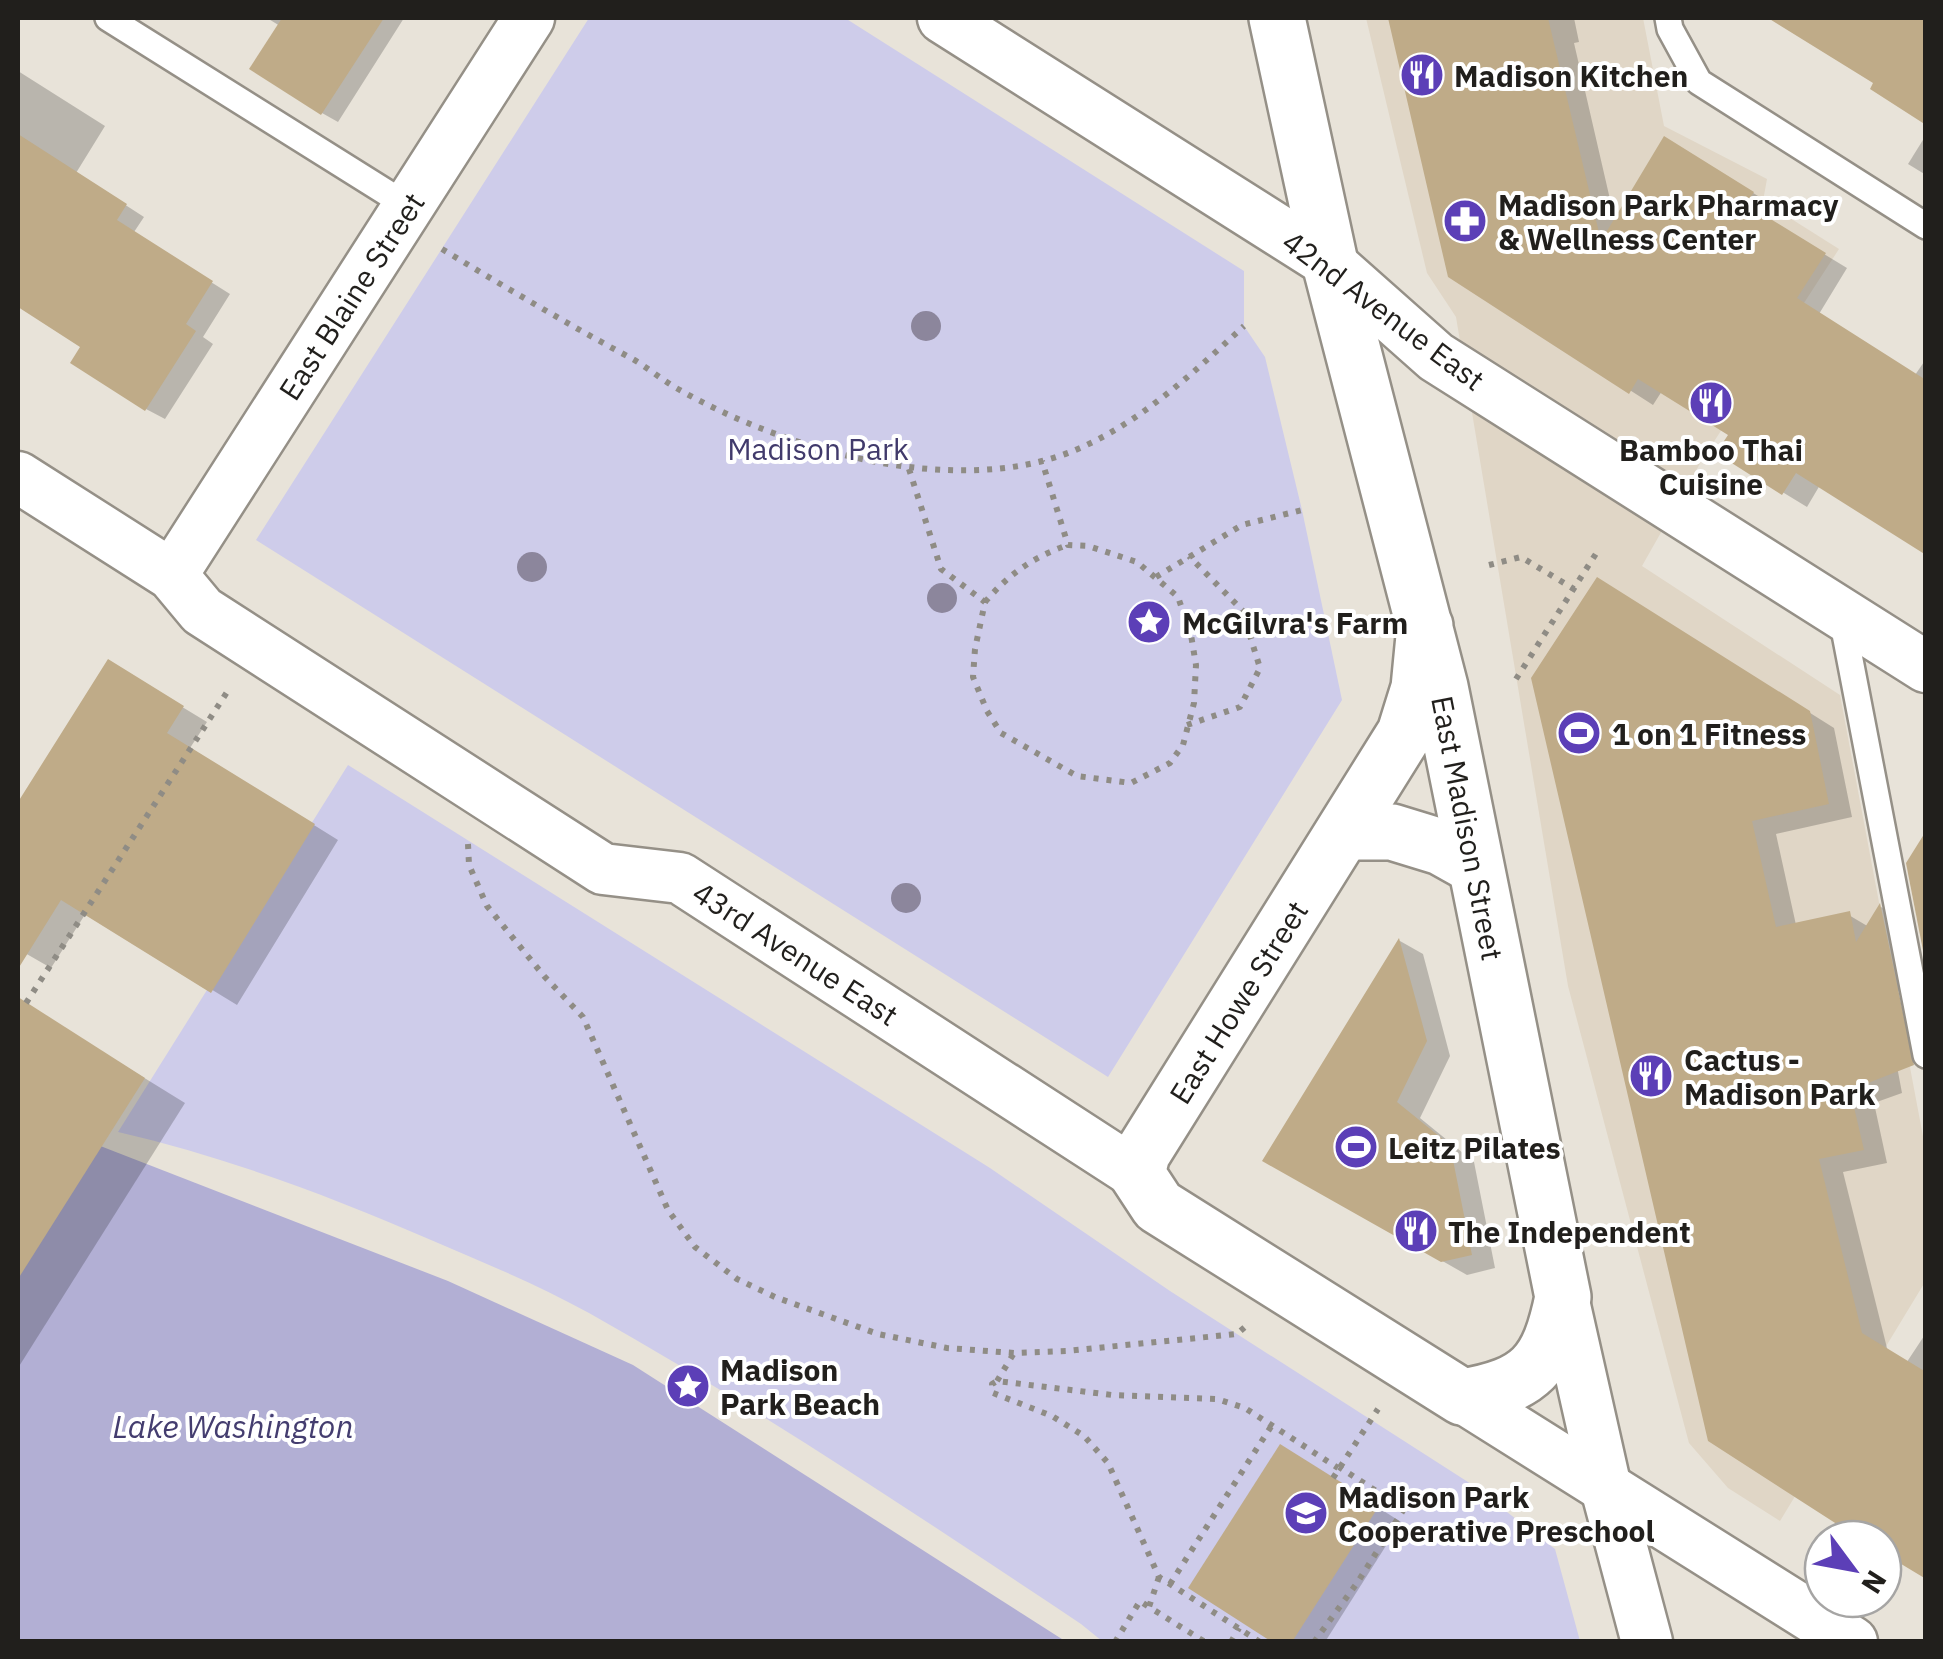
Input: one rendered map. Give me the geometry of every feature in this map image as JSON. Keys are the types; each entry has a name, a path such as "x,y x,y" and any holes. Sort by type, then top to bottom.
{"street":[{"name":"East Blaine Street","path":"172,575 419,224 529,18"},
{"name":"42nd Avenue East","path":"944,18 1330,263 1436,357 1926,667"},
{"name":"East Madison Street","path":"1277,18 1330,263 1440,687 1563,1297 1606,1488 1647,1642"},
{"name":"43rd Avenue East","path":"18,478 172,575 202,611 603,869 680,878 1137,1174 1158,1206 1852,1642"},
{"name":"East Howe Street","path":"1137,1174 1142,1154 1405,733 1419,688 1425,626"},
{"path":"1345,832 1392,832 1441,847 1475,866"},
{"path":"1462,1397 1500,1390 1534,1368 1555,1336 1563,1297"}],"lane":[{"path":"108,18 419,224"},
{"path":"1668,18 1699,82 1926,226"},
{"path":"1841,613 1926,1055"}],"path":[{"path":"419,224 679,390 782,436 909,468 978,470 1042,461 1112,432 1157,402 1244,326"},
{"path":"1042,461 1068,545"},
{"path":"909,468 941,568 986,602"},
{"path":"1156,577 1242,526 1302,510"},
{"path":"1068,545 1109,551 1138,562 1178,597 1191,635 1196,665 1194,703 1183,745 1170,763 1131,783 1078,776 1002,733 987,711 973,677 986,602 1010,574 1046,552 1068,545"},
{"path":"1516,679 1599,549"},
{"path":"1187,726 1240,707 1260,668 1242,610 1189,556"},
{"path":"1489,565 1521,557 1574,589"},
{"path":"26,1003 231,686"},
{"path":"469,838 469,865 487,906 583,1017 668,1210 695,1247 737,1279 878,1334 947,1348 1014,1353 1187,1341 1237,1334 1247,1325"},
{"path":"1014,1353 990,1389 1052,1416 1084,1436 1108,1463 1159,1577 1260,1642"},
{"path":"998,1382 1112,1396 1216,1399 1245,1408 1404,1509 1358,1583 1314,1642"},
{"path":"1333,1478 1378,1408"},
{"path":"1170,1584 1272,1425"},
{"path":"1149,1607 1159,1577"},
{"path":"1115,1642 1140,1602 1204,1642"},
{"path":"1231,1642 1239,1628"}],"shaded area":[{"path":"1366,18 1643,18 1664,126 1767,179 1763,201 1839,249 1702,460 1642,566 1840,695 1925,1147 1925,1282 1780,1521 1728,1488 1689,1443 1568,986 1456,317 1427,273"}],"green space":[{"name":"Madison Park","path":"589,18 845,18 1244,271 1244,326 1265,357 1342,700 1108,1077 256,540"},
{"path":"348,765 990,1168 1170,1291 1468,1482 1555,1549 1580,1641 1102,1641 838,1464 570,1303 316,1193 198,1153 118,1132"}],"water":[{"name":"Lake Washington","path":"18,1114 448,1281 633,1365 1065,1641 18,1641"}],"building":[{"path":"282,18 384,18 321,115 249,69"},
{"path":"1388,18 1548,18 1601,241 1664,136 1754,192 1746,204 1826,253 1797,298 1926,380 1926,555 1796,473 1782,495 1716,453 1728,435 1638,379 1629,394 1448,277"},
{"path":"1768,18 1926,18 1926,125 1870,89 1873,83"},
{"path":"18,134 127,204 117,220 213,281 186,324 196,331 145,411 70,363 80,347 18,307"},
{"path":"1597,577 1810,711 1829,804 1752,821 1776,927 1850,911 1856,942 1880,903 1914,1065 1850,1090 1864,1150 1819,1159 1862,1333 1926,1372 1926,1579 1903,1565 1903,1519 1829,1519 1708,1441 1531,678"},
{"path":"108,659 184,706 167,733 315,824 211,993 61,900 18,969 18,802"},
{"path":"1926,831 1926,966 1906,863"},
{"path":"1399,938 1427,1041 1397,1102 1450,1145 1472,1255 1441,1262 1262,1161"},
{"path":"18,997 145,1078 18,1279"},
{"path":"1280,1444 1379,1506 1292,1642 1272,1642 1188,1588"}],"place":[{"name":"Madison Kitchen","path":"1422,75"},
{"name":"Madison Park Pharmacy & Wellness Center","path":"1465,221"},
{"name":"Bamboo Thai Cuisine","path":"1711,403"},
{"name":"McGilvra's Farm","path":"1149,622"},
{"name":"1 on 1 Fitness","path":"1579,733"},
{"name":"Cactus - Madison Park","path":"1651,1076"},
{"name":"Leitz Pilates","path":"1356,1147"},
{"name":"The Independent","path":"1416,1231"},
{"name":"Madison Park Beach","path":"688,1386"},
{"name":"Madison Park Cooperative Preschool","path":"1306,1513"}]}
